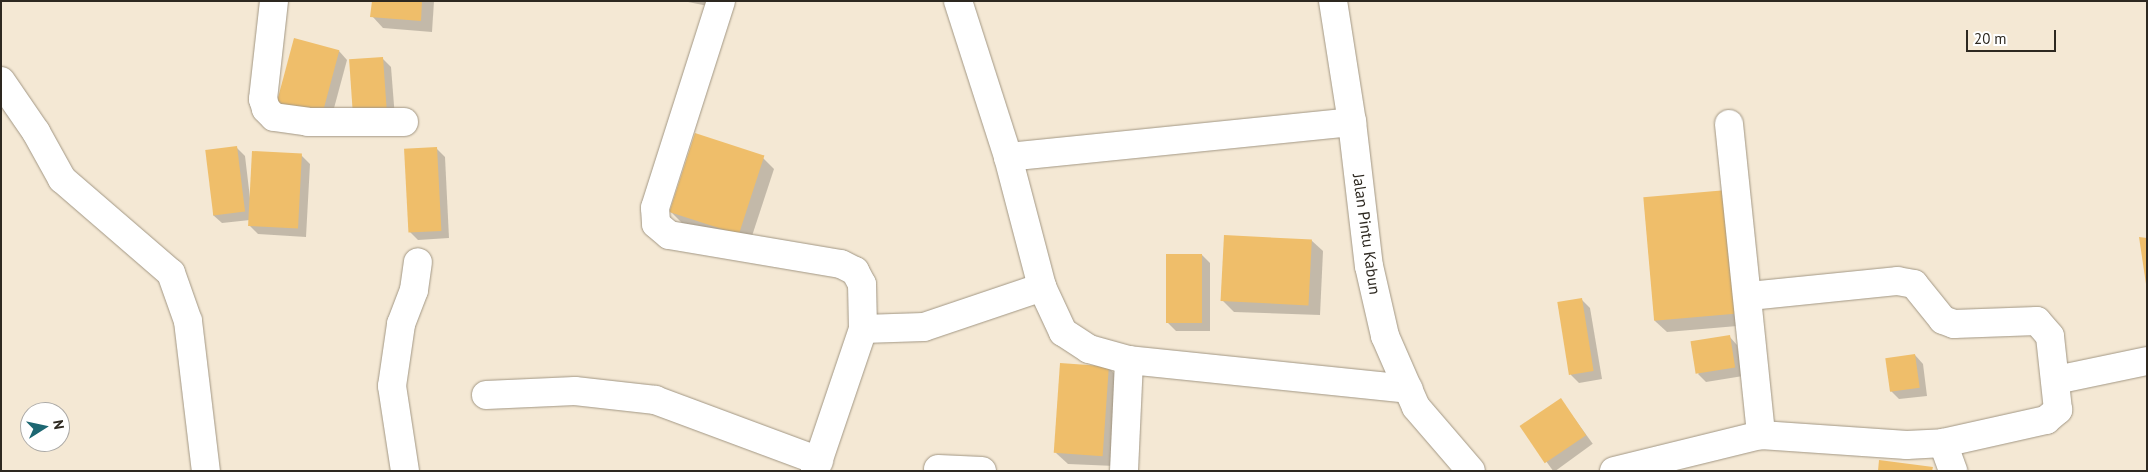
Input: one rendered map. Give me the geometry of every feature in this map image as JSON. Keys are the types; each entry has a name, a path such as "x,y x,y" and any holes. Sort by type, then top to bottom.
{"street":[{"path":"274,1 263,99 266,109 274,117 308,122 404,122"},
{"path":"486,394 574,391 655,400 817,466 864,329 862,284 855,271 841,264 669,235 656,224 655,208 721,1"},
{"path":"958,1 1008,157 1042,287 1063,332 1089,349 1129,360 1408,389"},
{"name":"Jalan Pintu Kabun","path":"1333,1 1352,122 1369,266 1385,336 1416,407 1471,471"},
{"path":"1,81 36,132 62,179 171,272 188,321 206,471"},
{"path":"1008,157 1352,122"},
{"path":"1729,124 1749,296 1761,435"},
{"path":"405,471 392,386 401,324 414,290 418,262"},
{"path":"1614,471 1761,435 1907,445 1943,443 2046,420 2054,415 2059,405 2050,336 2037,321 1954,324 1943,320 1914,284 1897,281 1749,296"},
{"path":"864,329 924,328 1042,287"},
{"path":"1124,471 1129,360"},
{"path":"2056,380 2147,361"},
{"path":"1943,443 1953,471"},
{"path":"938,469 982,471"}],"building":[{"path":"372,1 422,1 421,21 370,17"},
{"path":"294,38 339,50 322,115 277,103"},
{"path":"383,57 387,110 353,112 349,59"},
{"path":"695,133 764,156 739,234 669,212"},
{"path":"237,146 245,212 213,215 205,150"},
{"path":"437,147 441,231 408,233 404,149"},
{"path":"252,151 302,154 298,229 248,226"},
{"path":"1727,190 1738,314 1654,321 1643,197"},
{"path":"1224,235 1312,240 1308,306 1221,301"},
{"path":"2139,237 2147,238 2147,284 2146,284"},
{"path":"1166,254 1202,254 1202,323 1166,323"},
{"path":"1582,298 1594,371 1569,375 1557,302"},
{"path":"1730,335 1735,368 1696,374 1690,341"},
{"path":"1915,354 1920,388 1890,392 1885,358"},
{"path":"1060,363 1109,366 1103,456 1054,453"},
{"path":"1561,398 1586,435 1545,463 1520,426"},
{"path":"1879,460 1933,467 1932,471 1878,471"}]}
